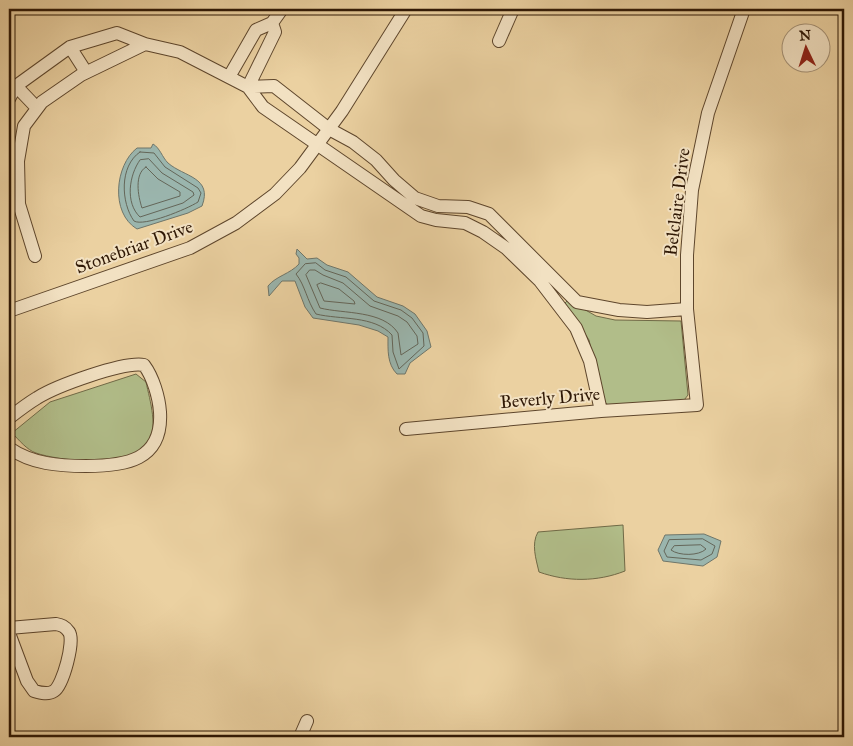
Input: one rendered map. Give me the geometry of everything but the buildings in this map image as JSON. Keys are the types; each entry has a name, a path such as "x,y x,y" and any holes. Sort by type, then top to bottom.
{"street":[{"path":"229,77 256,30 272,23 282,9"},
{"name":"Stonebriar Drive","path":"9,311 190,248 236,223 274,194 300,168 329,128 406,9"},
{"path":"499,41 514,9"},
{"name":"Belclaire Drive","path":"698,405 686,309 687,255 692,190 708,113 744,9"},
{"path":"248,87 275,32 272,23"},
{"path":"9,99 16,86 70,47 117,32 145,44 180,52 248,87 263,107 421,216 436,220 465,223 484,232 506,248 540,281 576,328 590,361 601,411"},
{"path":"35,256 20,204 18,161 24,126 42,102 86,72 145,44"},
{"path":"70,47 86,72"},
{"path":"16,86 37,108"},
{"path":"248,87 274,86 329,128 354,142 376,160 394,180 415,198 438,206 468,207 489,214 577,302 600,308 647,312 686,309"},
{"path":"9,194 20,204"},
{"path":"9,418 50,392 87,377 136,363 144,365 148,370 159,403 161,428 156,440 146,453 135,460 111,466 50,464 34,460 9,448"},
{"name":"Beverly Drive","path":"406,429 601,411 698,405"},
{"path":"9,628 56,624 63,626 69,632 70,647 62,682 53,692 48,694 34,691 27,681 9,633"},
{"path":"300,737 307,721"}],"green space":[{"path":"568,300 596,316 615,320 681,321 688,395 681,404 611,407 603,401 589,340 565,303"},
{"path":"136,374 146,382 153,423 151,439 147,446 139,453 126,458 94,461 46,456 33,452 12,433 50,402"},
{"path":"623,525 625,571 593,579 560,578 539,572 534,547 538,532"}],"water":[{"path":"153,144 168,163 200,183 204,189 204,196 202,206 188,213 137,229 128,222 119,201 120,177 124,166 137,148 151,148"},
{"path":"297,249 307,259 317,258 327,265 348,272 377,297 403,306 415,314 427,331 431,347 410,363 405,374 397,374 391,366 388,352 388,337 378,331 359,325 313,318 305,307 295,281 282,281 269,296 268,286 299,264 299,258 296,254"},
{"path":"704,534 721,541 717,557 703,566 663,561 658,550 665,535"}]}
